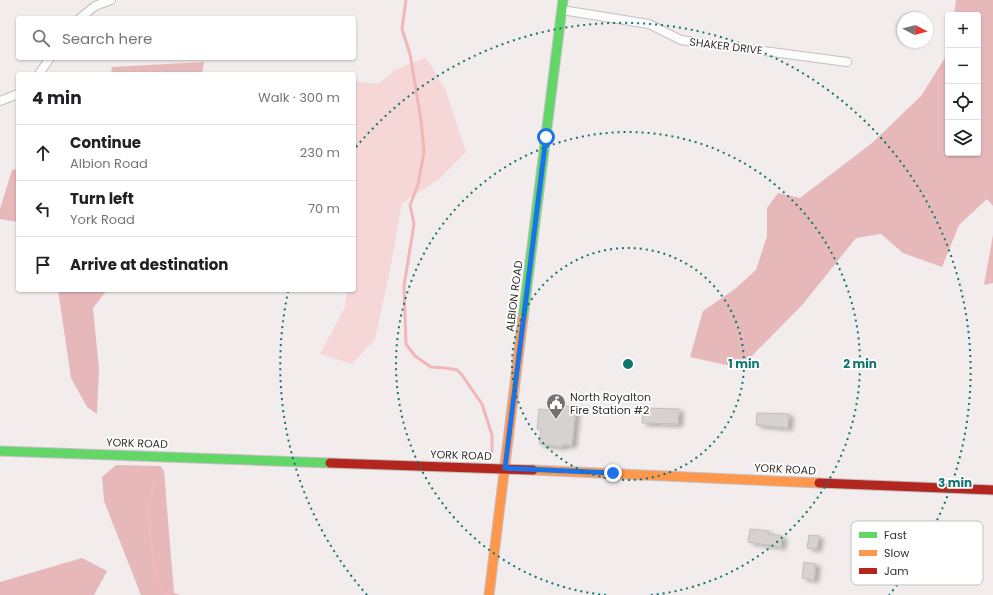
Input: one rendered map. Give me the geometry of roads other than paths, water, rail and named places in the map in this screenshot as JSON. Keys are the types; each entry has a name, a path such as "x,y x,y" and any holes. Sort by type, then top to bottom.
{"street":[{"path":"82,16 95,6 111,0"},
{"name":"ALBION ROAD","path":"489,595 563,0"},
{"name":"SHAKER DRIVE","path":"562,10 649,24 681,40 847,62"},
{"path":"41,72 49,60"},
{"path":"0,101 16,95"},
{"name":"YORK ROAD","path":"0,451 505,468 993,490"}],"waterway":[{"path":"406,0 402,29 410,54 421,120 424,152 418,185 410,205 414,224 404,286 406,344 415,356 431,367 457,370 462,375 482,404 492,435 492,452"},
{"path":"155,482 147,508 154,565 160,588 166,595"}],"place":[{"name":"North Royalton Fire Station #2","path":"556,420"}]}
